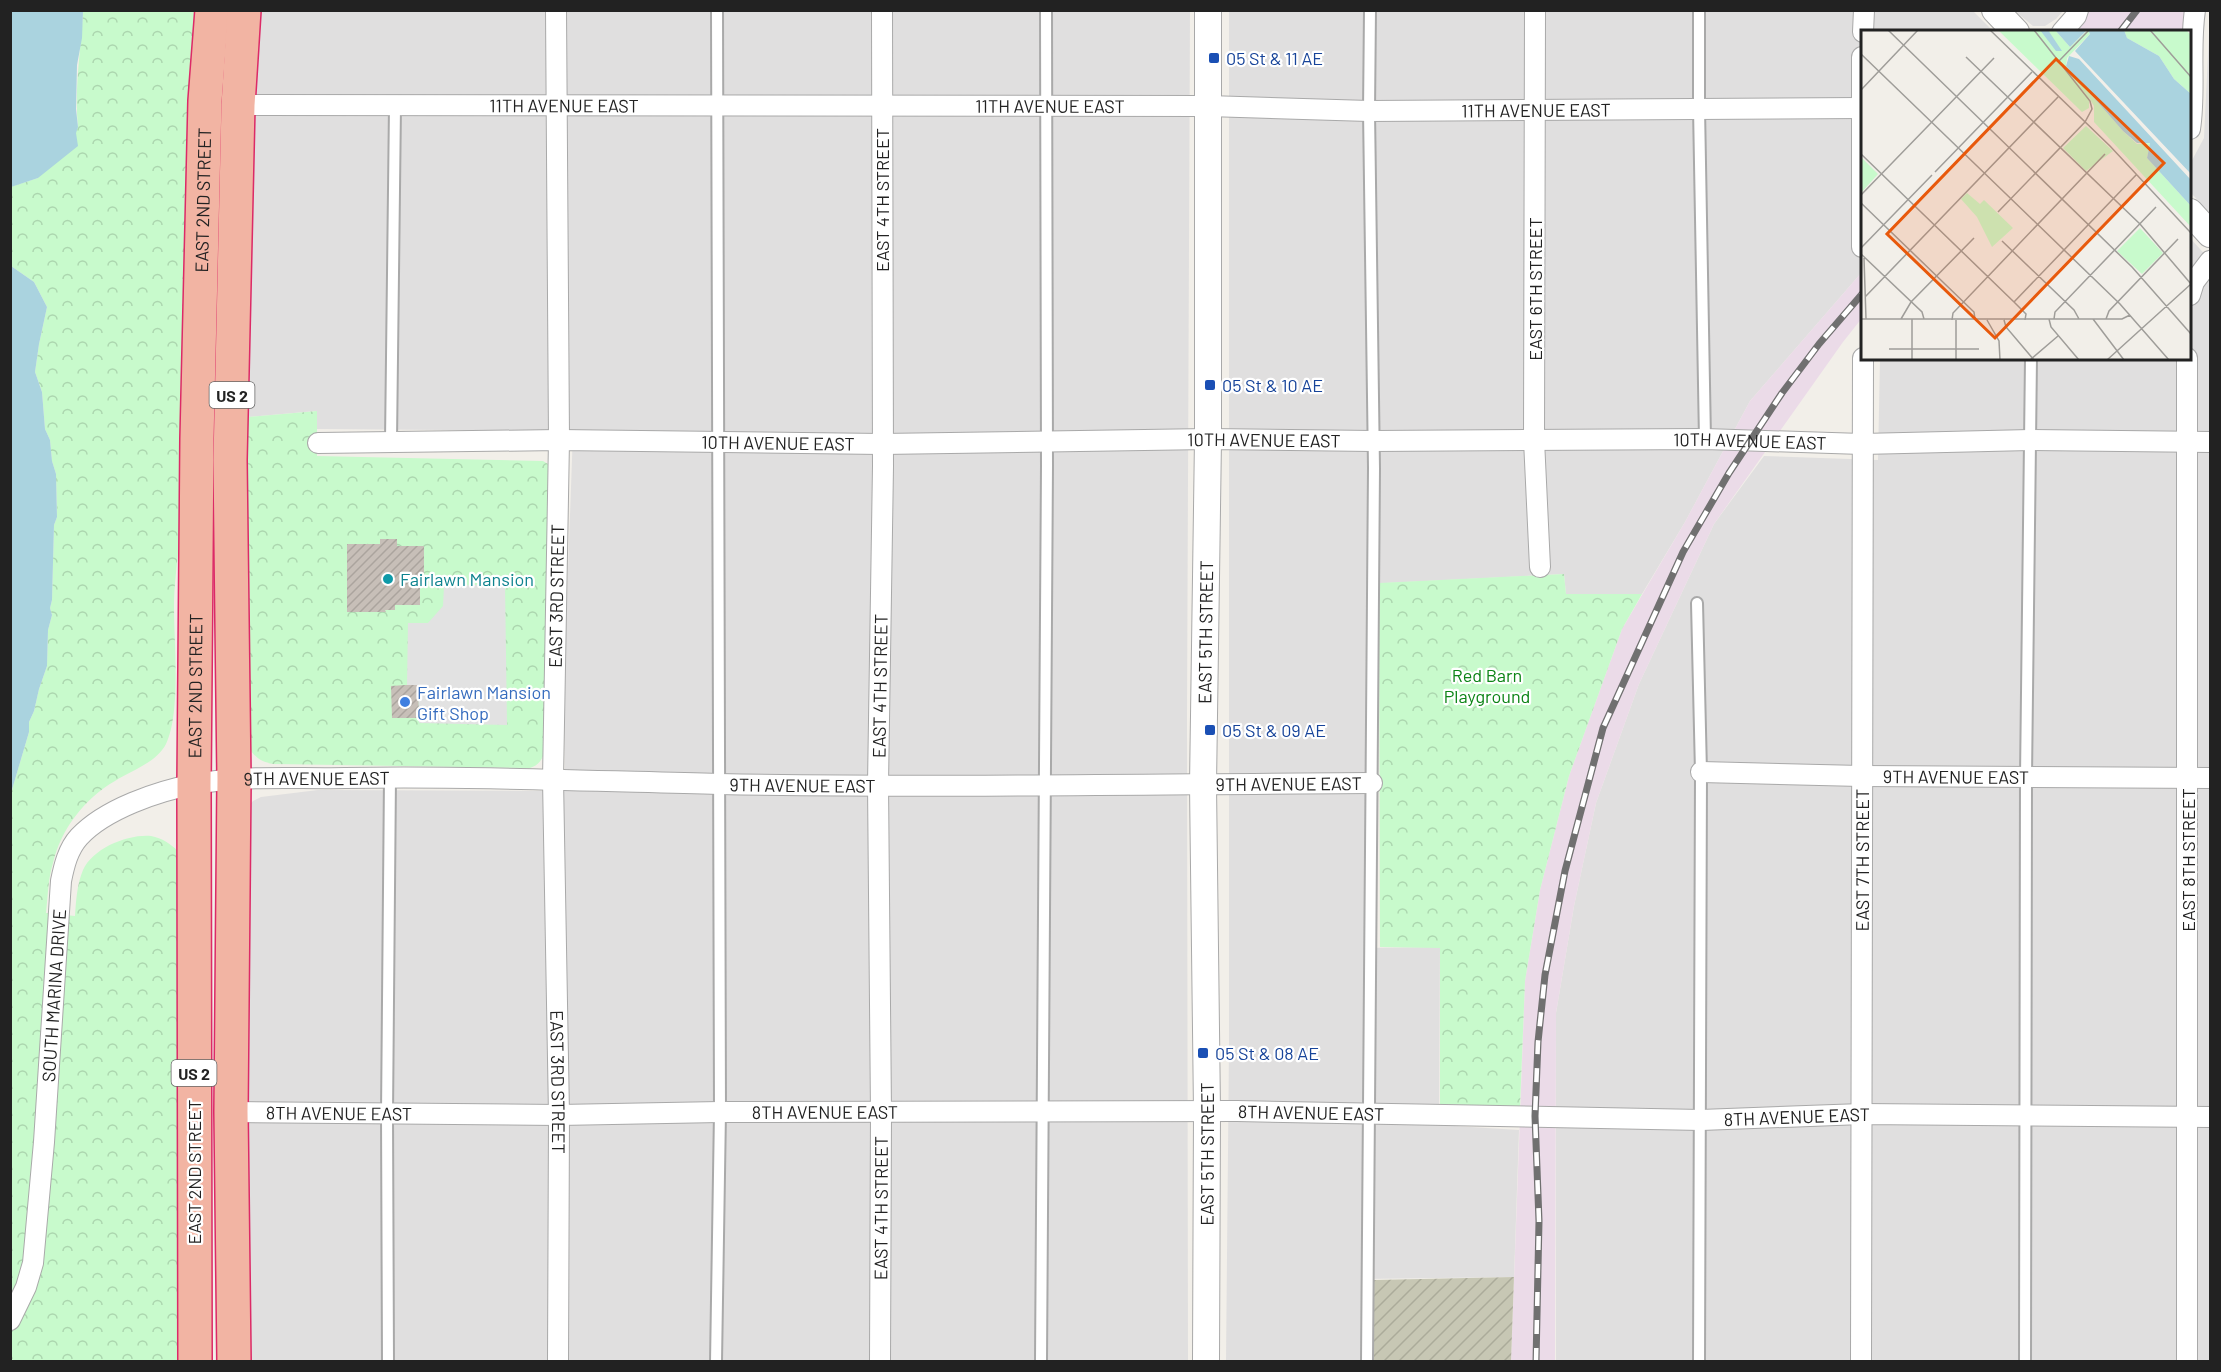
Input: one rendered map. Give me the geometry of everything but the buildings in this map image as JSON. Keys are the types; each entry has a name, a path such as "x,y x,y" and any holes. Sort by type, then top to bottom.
{"highway":[{"name":"EAST 2ND STREET","path":"195,1362 194,784 197,439 204,136 212,10"},
{"name":"EAST 2ND STREET","path":"234,1362 231,1112 234,779 230,460 238,105 244,10"}],"street":[{"name":"EAST 3RD STREET","path":"556,10 559,440 553,779 559,1115 558,1362"},
{"name":"EAST 4TH STREET","path":"880,1362 881,1113 878,784 882,444 882,10"},
{"name":"EAST 5TH STREET","path":"1206,1362 1207,1111 1203,785 1208,439 1208,10"},
{"name":"EAST 6TH STREET","path":"1535,10 1534,440 1540,567"},
{"path":"1863,30 1864,10"},
{"path":"1995,10 2014,30"},
{"path":"2064,30 2076,16 2078,10"},
{"path":"2191,123 2193,110 2191,59 2195,10"},
{"name":"11TH AVENUE EAST","path":"238,105 1208,106 1369,111 1861,108"},
{"path":"2191,213 2211,234"},
{"path":"2191,292 2194,282 2211,261"},
{"name":"EAST 7TH STREET","path":"1862,1362 1863,360"},
{"name":"EAST 8TH STREET","path":"2187,360 2187,1362"},
{"name":"10TH AVENUE EAST","path":"318,442 559,440 882,444 1208,439 1373,441 1705,439 1862,444 2030,440 2211,442"},
{"name":"9TH AVENUE EAST","path":"1701,772 1861,776 2211,778"},
{"name":"9TH AVENUE EAST","path":"234,779 390,777 720,784 1372,783"},
{"name":"SOUTH MARINA DRIVE","path":"10,1320 26,1287 33,1263 44,1142 63,867 78,838 104,818 145,798 194,784 234,779"},
{"name":"8TH AVENUE EAST","path":"231,1112 559,1115 720,1112 1207,1111 1370,1112 1701,1120 1862,1113 2211,1117"}],"lane":[{"path":"716,1362 720,1112 717,10"},
{"path":"1041,1362 1047,442 1046,10"},
{"path":"1366,1362 1372,783 1373,441 1370,10"},
{"path":"1700,10 1699,108 1705,439"},
{"path":"392,441 396,106"},
{"path":"2025,1362 2026,777 2031,360"},
{"path":"1697,603 1701,772 1699,1362"},
{"path":"388,1362 387,1114 390,777"}],"shaded area":[{"path":"253,11 1190,11 1187,717 1188,1361 247,1362 249,806 261,797 318,790 565,791 564,684 573,431 317,429 316,411 248,417 247,192"},
{"path":"1229,11 1973,11 1992,30 1861,30 1861,273 1750,401 1685,522 1642,594 1566,594 1564,574 1366,584 1365,948 1440,947 1439,1125 1519,1130 1514,1277 1362,1279 1361,1361 1226,1361 1229,1046"},
{"path":"2015,11 2063,11 2045,26 2033,26"},
{"path":"2085,11 2195,11 2190,30 2065,30"},
{"path":"2210,12 2210,213 2191,193 2191,162 2204,138"},
{"path":"2191,239 2210,260 2210,1361 1556,1362 1556,1013 1574,906 1596,803 1639,684 1714,524 1764,456 1878,460 1880,360 2191,360"},
{"path":"1861,273 1861,319 1714,524 1639,684 1596,803 1574,906 1556,1013 1555,1361 1511,1362 1525,981 1540,890 1569,776 1622,629 1685,522 1750,401"},
{"path":"505,584 507,725 419,723 418,685 407,685 408,623 428,623 443,606 444,586"},
{"path":"1514,1277 1511,1361 1374,1361 1374,1280"}],"green space":[{"path":"83,11 199,11 179,543 174,599 176,677 174,715 171,731 162,751 94,796 84,805 68,827 51,869 46,913 75,916 78,887 83,870 95,855 112,844 132,837 151,836 173,846 179,852 185,1361 11,1361 11,793 29,732 29,722 47,666 48,630 52,615 50,608 54,525 57,517 56,474 50,440 45,429 42,392 35,372 47,307 34,282 11,266 10,187 38,178 78,127 77,83"},
{"path":"317,411 317,456 543,461 548,464 545,751 536,765 530,768 273,764 258,758 250,750 248,746 248,417"},
{"name":"Red Barn Playground","path":"1564,574 1566,594 1642,594 1622,629 1569,776 1540,890 1525,981 1520,1107 1440,1104 1440,948 1380,947 1379,583"}],"water":[{"path":"10,11 83,11 82,38 77,65 78,127 76,133 78,146 38,178 11,187"},
{"path":"11,266 34,282 47,307 35,372 42,392 45,429 50,440 56,474 57,517 54,525 50,608 52,615 48,630 47,666 29,722 29,732 11,793"}],"railway":[{"path":"2122,30 2137,10"},
{"path":"1536,1362 1539,1221 1535,1116 1538,1042 1545,975 1565,871 1603,728 1683,552 1729,473 1782,393 1819,344 1861,295"}],"place":[{"name":"05 St & 11 AE","path":"1214,58"},
{"name":"05 St & 10 AE","path":"1210,385"},
{"name":"Fairlawn Mansion","path":"388,579"},
{"name":"Fairlawn Mansion Gift Shop","path":"405,702"},
{"name":"05 St & 09 AE","path":"1210,730"},
{"name":"05 St & 08 AE","path":"1203,1053"}]}
